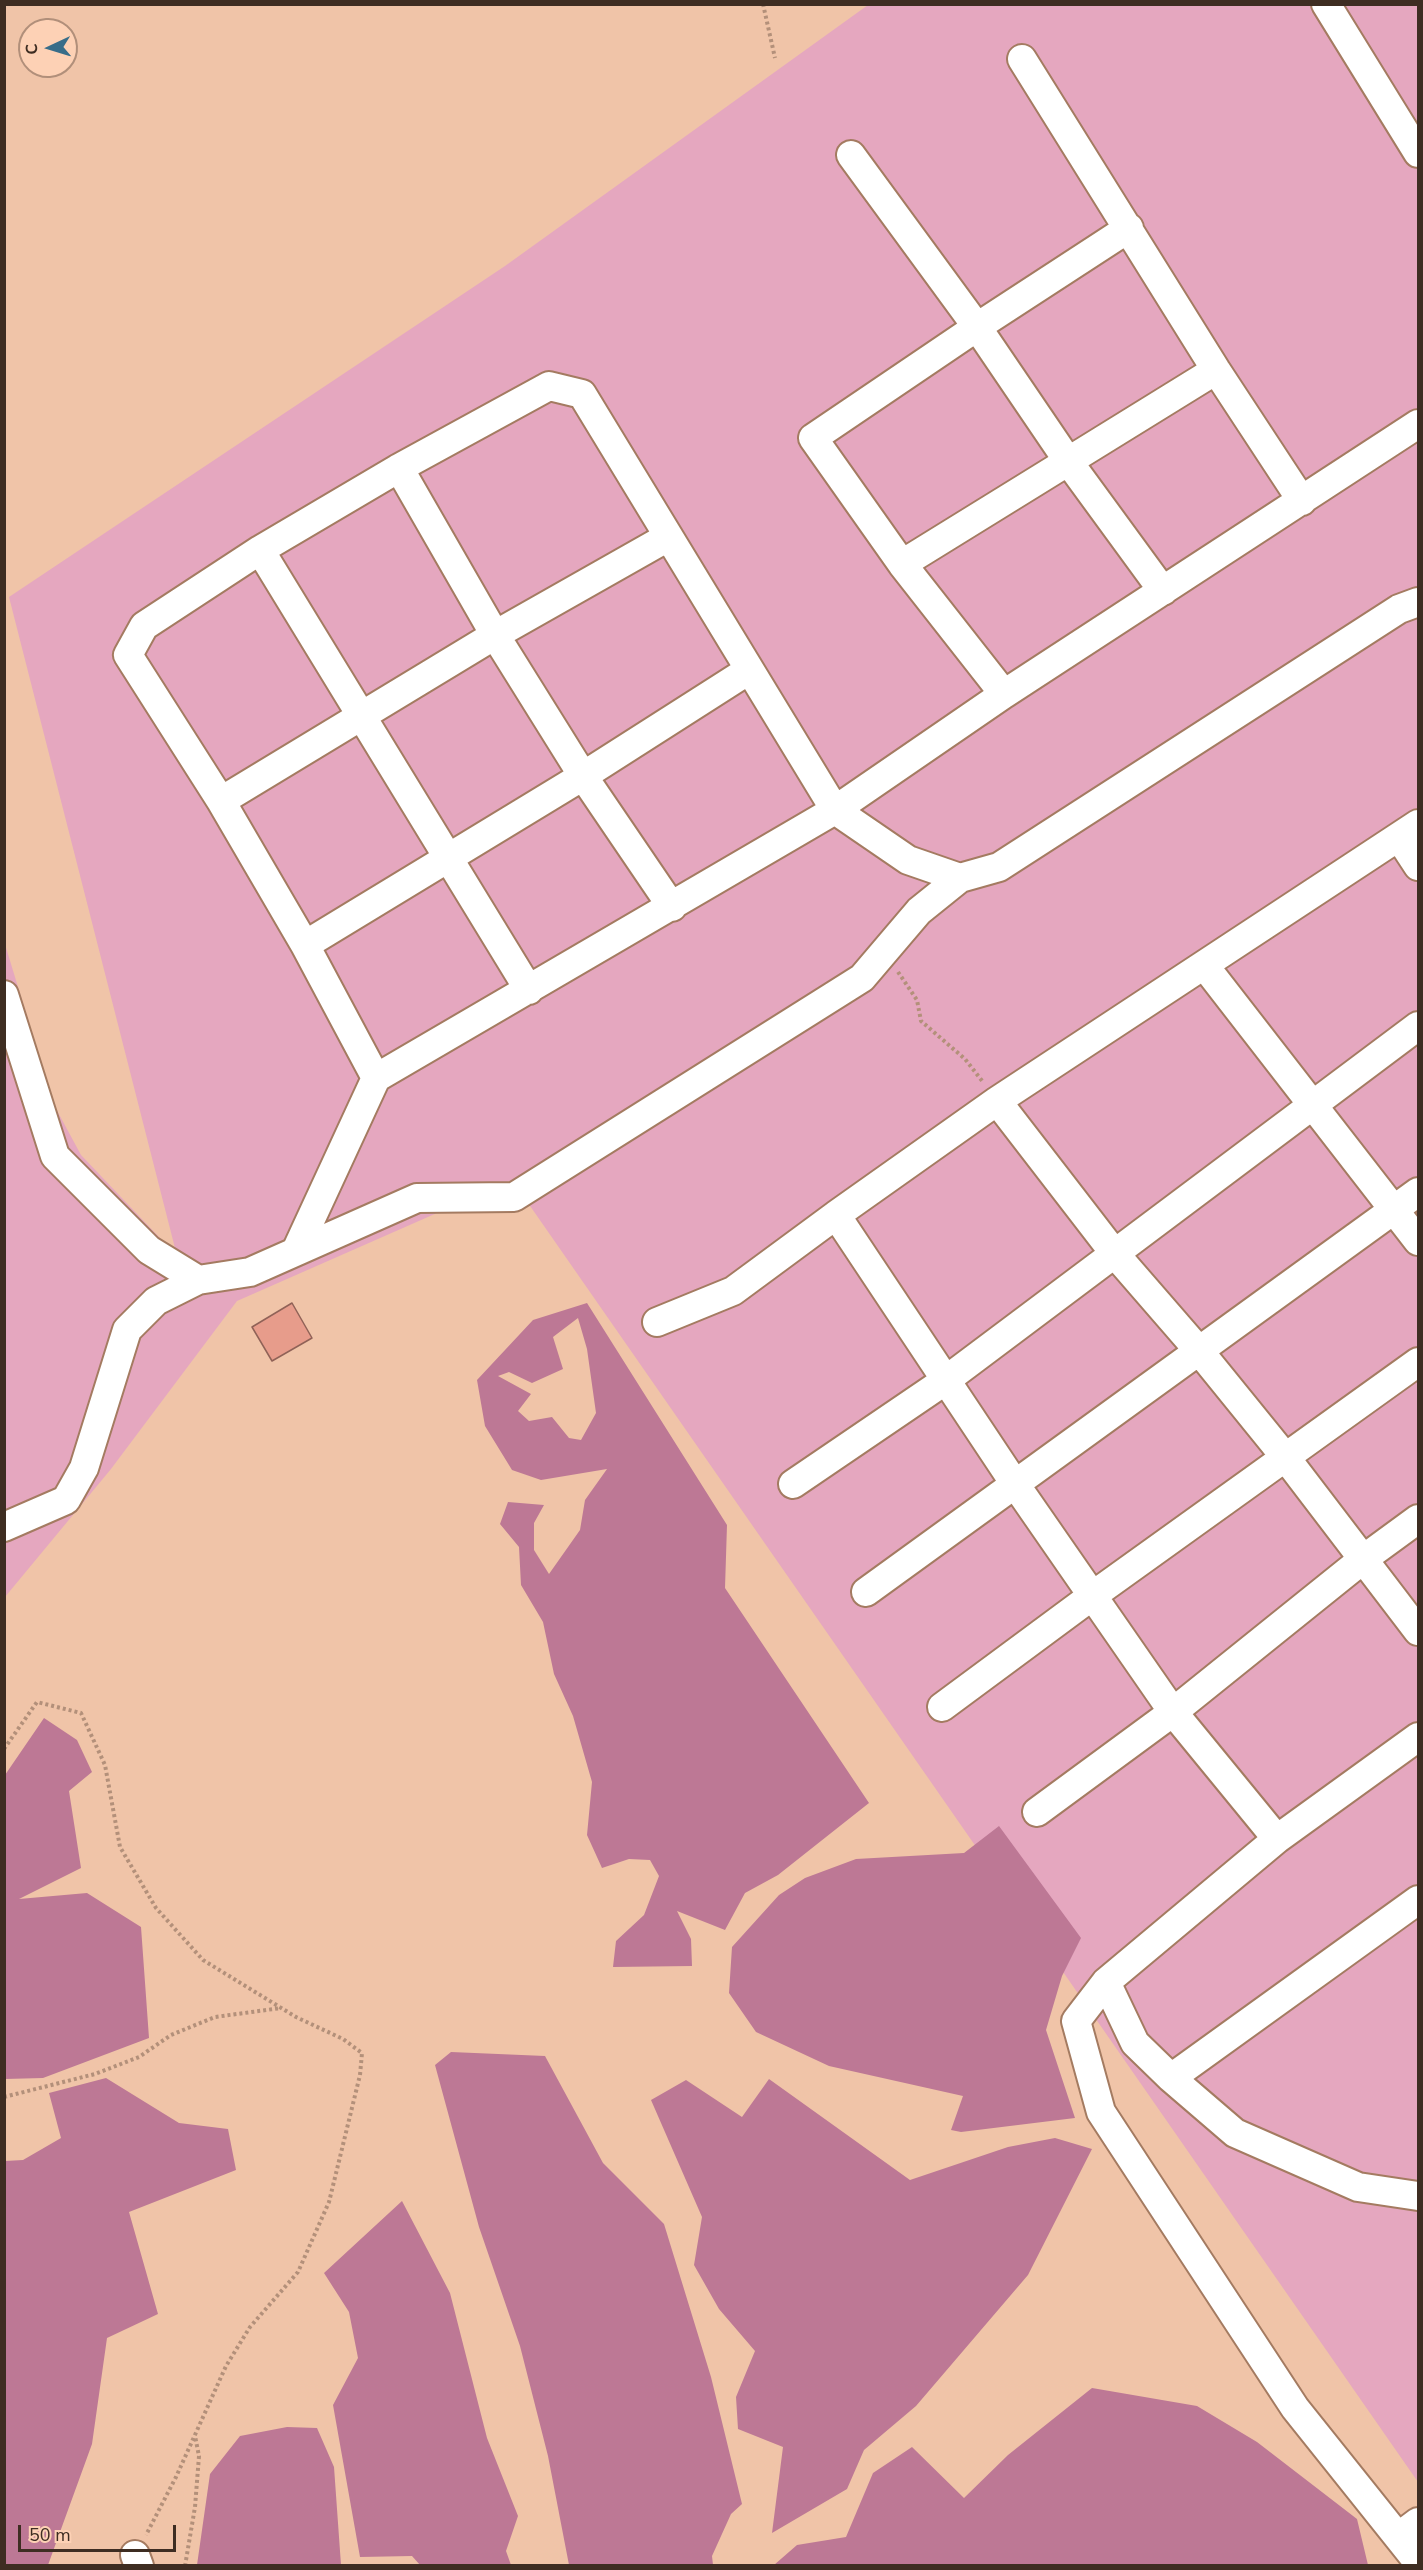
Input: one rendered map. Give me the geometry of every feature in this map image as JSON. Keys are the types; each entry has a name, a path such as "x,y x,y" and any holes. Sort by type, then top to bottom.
{"lane":[{"path":"1326,4 1419,153"},
{"path":"1022,59 1216,370 1302,501"},
{"path":"851,155 977,327 1068,461 1163,591"},
{"path":"1004,694 902,564 813,438 1129,228"},
{"path":"902,564 1216,370"},
{"path":"375,1078 305,945 221,801 128,655 144,626 260,550 399,468 549,386 582,394 835,810 908,860 960,878"},
{"path":"296,1251 375,1078 835,810 1004,694 1419,424"},
{"path":"399,468 495,635 583,776 672,907"},
{"path":"221,801 495,635 668,537"},
{"path":"260,550 529,990"},
{"path":"4,1527 66,1500 84,1468 127,1330 156,1301 198,1280 250,1272 417,1198 514,1197 862,978 919,911 960,878 999,867 1399,609 1419,602"},
{"path":"305,945 447,856 583,776 750,670"},
{"path":"657,1322 733,1291 997,1101 1409,830 1419,866"},
{"path":"1204,965 1419,1241"},
{"path":"4,995 55,1156 149,1250 198,1280"},
{"path":"793,1484 946,1380 1419,1026"},
{"path":"997,1101 1115,1254 1200,1352 1286,1458 1362,1560 1419,1631"},
{"path":"866,1592 1419,1192"},
{"path":"836,1215 1015,1484 1173,1712 1277,1839"},
{"path":"942,1707 1092,1596 1419,1362"},
{"path":"1036,1812 1173,1712 1362,1560 1419,1519"},
{"path":"1419,1737 1277,1839 1106,1982 1076,2021 1101,2112 1295,2408 1408,2530 1419,2562"},
{"path":"1171,2078 1419,1900"},
{"path":"1106,1982 1135,2043 1171,2078 1235,2133 1358,2187 1419,2196"}],"path":[{"path":"763,4 775,58"},
{"path":"885,952 917,1000 921,1021 965,1059 997,1101"},
{"path":"4,1749 37,1702 81,1713 105,1765 120,1846 156,1908 203,1960 281,2008 344,2040 362,2053 360,2075 329,2202 298,2272 250,2327 226,2366 137,2560"},
{"path":"4,2097 106,2070 139,2057 171,2035 215,2017 281,2008"},
{"path":"185,2565 195,2507 198,2466 195,2433"}],"shaded area":[{"path":"868,5 1418,5 1418,2482 512,1180 237,1301 111,1469 5,1597 4,941 54,1105 81,1155 177,1256 9,597 505,266"},
{"path":"587,1303 727,1525 725,1588 869,1803 778,1875 745,1893 725,1930 677,1911 691,1939 692,1966 613,1967 616,1941 644,1915 659,1876 650,1860 629,1859 602,1868 587,1835 592,1782 573,1716 554,1674 543,1622 521,1585 519,1547 500,1524 508,1502 544,1505 534,1523 534,1550 549,1574 580,1530 585,1500 607,1469 541,1480 512,1470 485,1426 477,1380 533,1320","holes":["578,1318 587,1349 596,1413 581,1440 569,1438 552,1417 529,1421 518,1411 531,1394 498,1376 509,1372 532,1383 563,1369 553,1337"]},
{"path":"44,1718 77,1740 92,1772 69,1791 81,1868 19,1899 87,1893 141,1927 149,2038 43,2078 5,2079 5,1775"},
{"path":"999,1826 1081,1938 1062,1976 1046,2030 1075,2118 961,2132 951,2130 963,2096 829,2066 756,2032 729,1993 732,1947 779,1895 805,1878 856,1859 964,1853"},
{"path":"451,2052 545,2056 603,2163 664,2224 711,2377 742,2504 731,2514 712,2556 713,2565 569,2565 548,2456 520,2346 479,2227 435,2065"},
{"path":"106,2078 179,2123 228,2129 236,2170 129,2212 158,2314 107,2338 92,2444 48,2565 5,2565 5,2161 23,2160 61,2138 49,2093"},
{"path":"769,2079 910,2180 1008,2147 1055,2138 1092,2149 1028,2275 916,2406 864,2450 847,2489 772,2533 783,2447 738,2429 736,2397 755,2351 719,2309 694,2265 702,2217 651,2100 686,2080 742,2117"},
{"path":"402,2201 450,2293 487,2438 518,2516 506,2551 511,2565 420,2565 412,2556 360,2557 333,2405 358,2358 349,2312 324,2273"},
{"path":"1092,2388 1197,2406 1257,2442 1357,2519 1368,2565 774,2565 797,2545 846,2537 873,2473 912,2447 964,2498 1008,2455"},
{"path":"287,2427 317,2428 334,2467 341,2565 197,2565 210,2474 240,2436"}],"building":[{"path":"292,1303 312,1338 272,1361 252,1327"}]}
